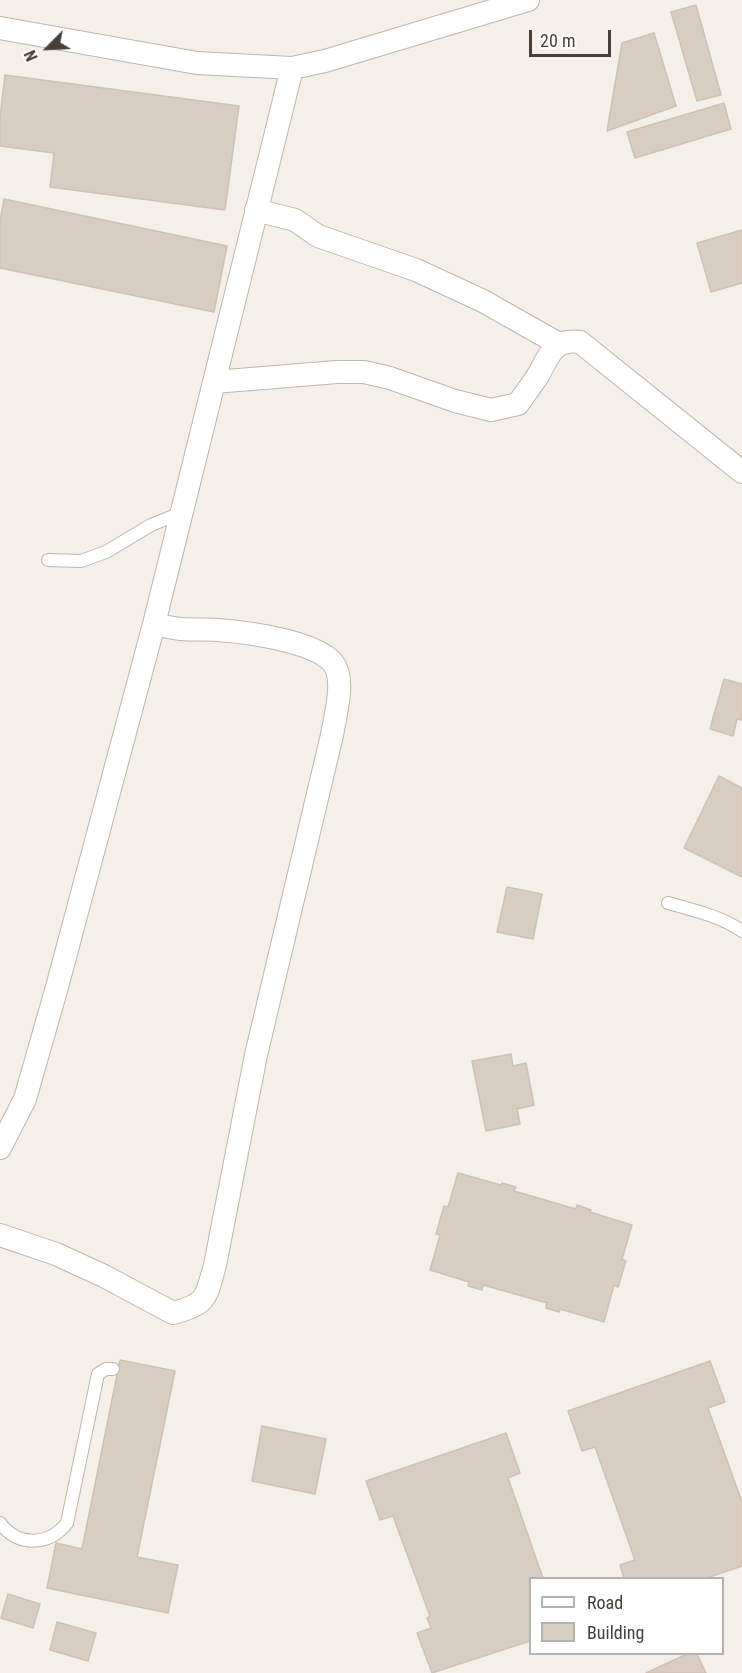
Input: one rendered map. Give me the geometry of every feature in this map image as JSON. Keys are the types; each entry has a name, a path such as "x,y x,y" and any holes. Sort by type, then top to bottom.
{"street":[{"path":"0,28 197,63 292,68 325,61 528,0"},
{"path":"0,1148 25,1099 57,987 154,624 292,68"},
{"path":"256,210 295,220 318,236 416,270 483,301 559,344"},
{"path":"214,382 364,372 491,410 518,404 532,386 551,350 569,340 580,342 742,472"},
{"path":"0,1235 66,1258 174,1313 195,1307 207,1295 215,1265 256,1055 340,693 333,663 311,647 258,634 182,629 154,624"}],"lane":[{"path":"48,560 81,561 106,552 152,525 182,513"},
{"path":"668,903 703,913 742,931"},
{"path":"0,1523 22,1540 33,1542 50,1538 60,1532 67,1522 98,1374 106,1369 113,1369"}],"building":[{"path":"696,5 721,95 697,101 671,12"},
{"path":"654,33 676,106 607,131 622,43"},
{"path":"5,75 239,106 225,210 50,187 54,153 0,146 0,117"},
{"path":"724,103 731,129 635,158 627,132"},
{"path":"4,199 227,246 214,312 0,268 0,221"},
{"path":"742,230 742,283 711,292 697,243"},
{"path":"724,679 742,684 742,720 737,719 733,736 710,729"},
{"path":"719,776 742,788 742,877 684,848"},
{"path":"507,887 542,894 533,939 497,932"},
{"path":"511,1054 513,1066 526,1063 534,1105 517,1109 520,1124 486,1131 472,1061"},
{"path":"458,1173 516,1187 514,1191 576,1209 577,1205 591,1210 590,1212 632,1225 622,1259 626,1261 618,1287 614,1285 604,1322 560,1309 559,1312 546,1308 547,1303 483,1285 482,1290 468,1286 469,1282 430,1270 440,1235 436,1234 444,1206 448,1207"},
{"path":"120,1360 175,1371 137,1557 178,1565 168,1613 47,1588 56,1543 82,1549"},
{"path":"710,1361 725,1402 708,1408 742,1502 742,1566 710,1577 624,1577 620,1565 635,1560 595,1447 582,1451 568,1411"},
{"path":"262,1426 326,1439 315,1494 252,1481"},
{"path":"506,1433 520,1473 508,1478 543,1577 529,1577 529,1641 432,1673 417,1633 431,1628 427,1618 430,1616 393,1516 380,1520 366,1481"},
{"path":"8,1594 40,1604 33,1628 1,1618"},
{"path":"57,1622 96,1633 88,1661 50,1650"},
{"path":"685,1655 697,1655 706,1673 646,1673"}]}
